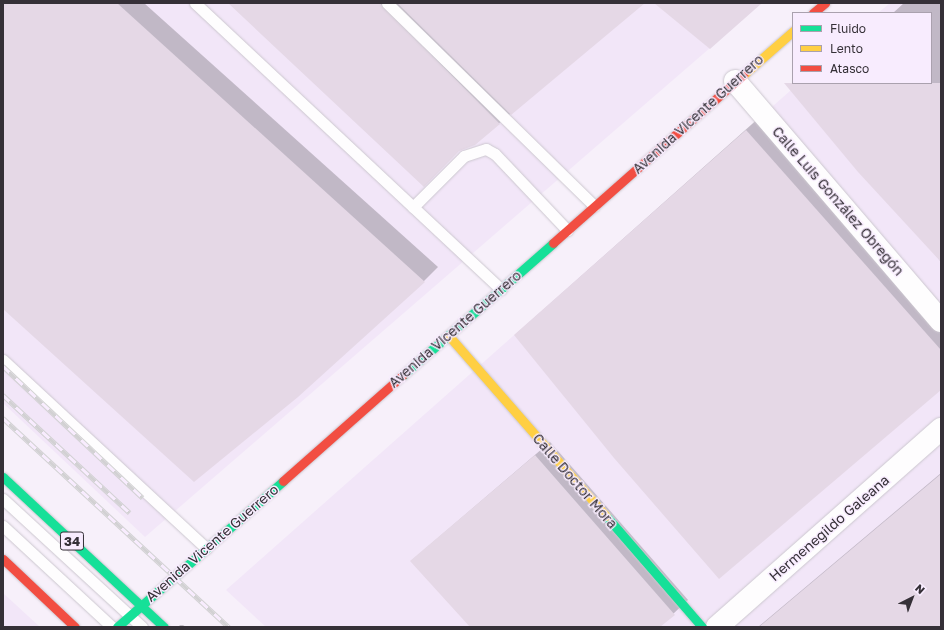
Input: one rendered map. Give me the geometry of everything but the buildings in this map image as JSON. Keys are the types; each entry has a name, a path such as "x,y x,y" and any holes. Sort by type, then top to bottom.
{"main road":[{"path":"814,12 825,3"},
{"name":"Avenida Vicente Guerrero","path":"117,627 449,336 792,32"},
{"name":"Calle Doctor Mora","path":"449,336 702,627"},
{"name":"34","path":"3,477 164,627"},
{"path":"3,560 76,627"}],"street":[{"name":"Calle Luis González Obregón","path":"735,81 941,320"},
{"name":"Hermenegildo Galeana","path":"717,627 941,429"}],"lane":[{"path":"195,3 501,290"},
{"path":"387,3 594,206"},
{"path":"413,207 464,156 486,149 495,154 567,230"},
{"path":"3,360 206,548"},
{"path":"3,499 142,627"},
{"path":"3,526 112,627"}],"shaded area":[{"path":"3,3 762,3 145,537 3,403"},
{"path":"890,3 941,3 941,627 266,627 226,590 798,84 932,84 932,12 879,12"},
{"path":"3,593 40,627 3,627"}],"railway":[{"path":"3,366 143,498"},
{"path":"3,395 130,513"},
{"path":"3,418 229,627"}],"traffic: fast":[{"path":"403,375 553,243"},
{"path":"3,477 164,627"},
{"path":"117,627 283,481"},
{"path":"606,516 702,627"}],"traffic: slow":[{"path":"743,75 792,32"},
{"path":"449,336 606,516"}],"traffic: jam":[{"path":"814,12 825,3"},
{"path":"553,243 743,75"},
{"path":"283,481 403,375"},
{"path":"3,559 75,627"}]}
